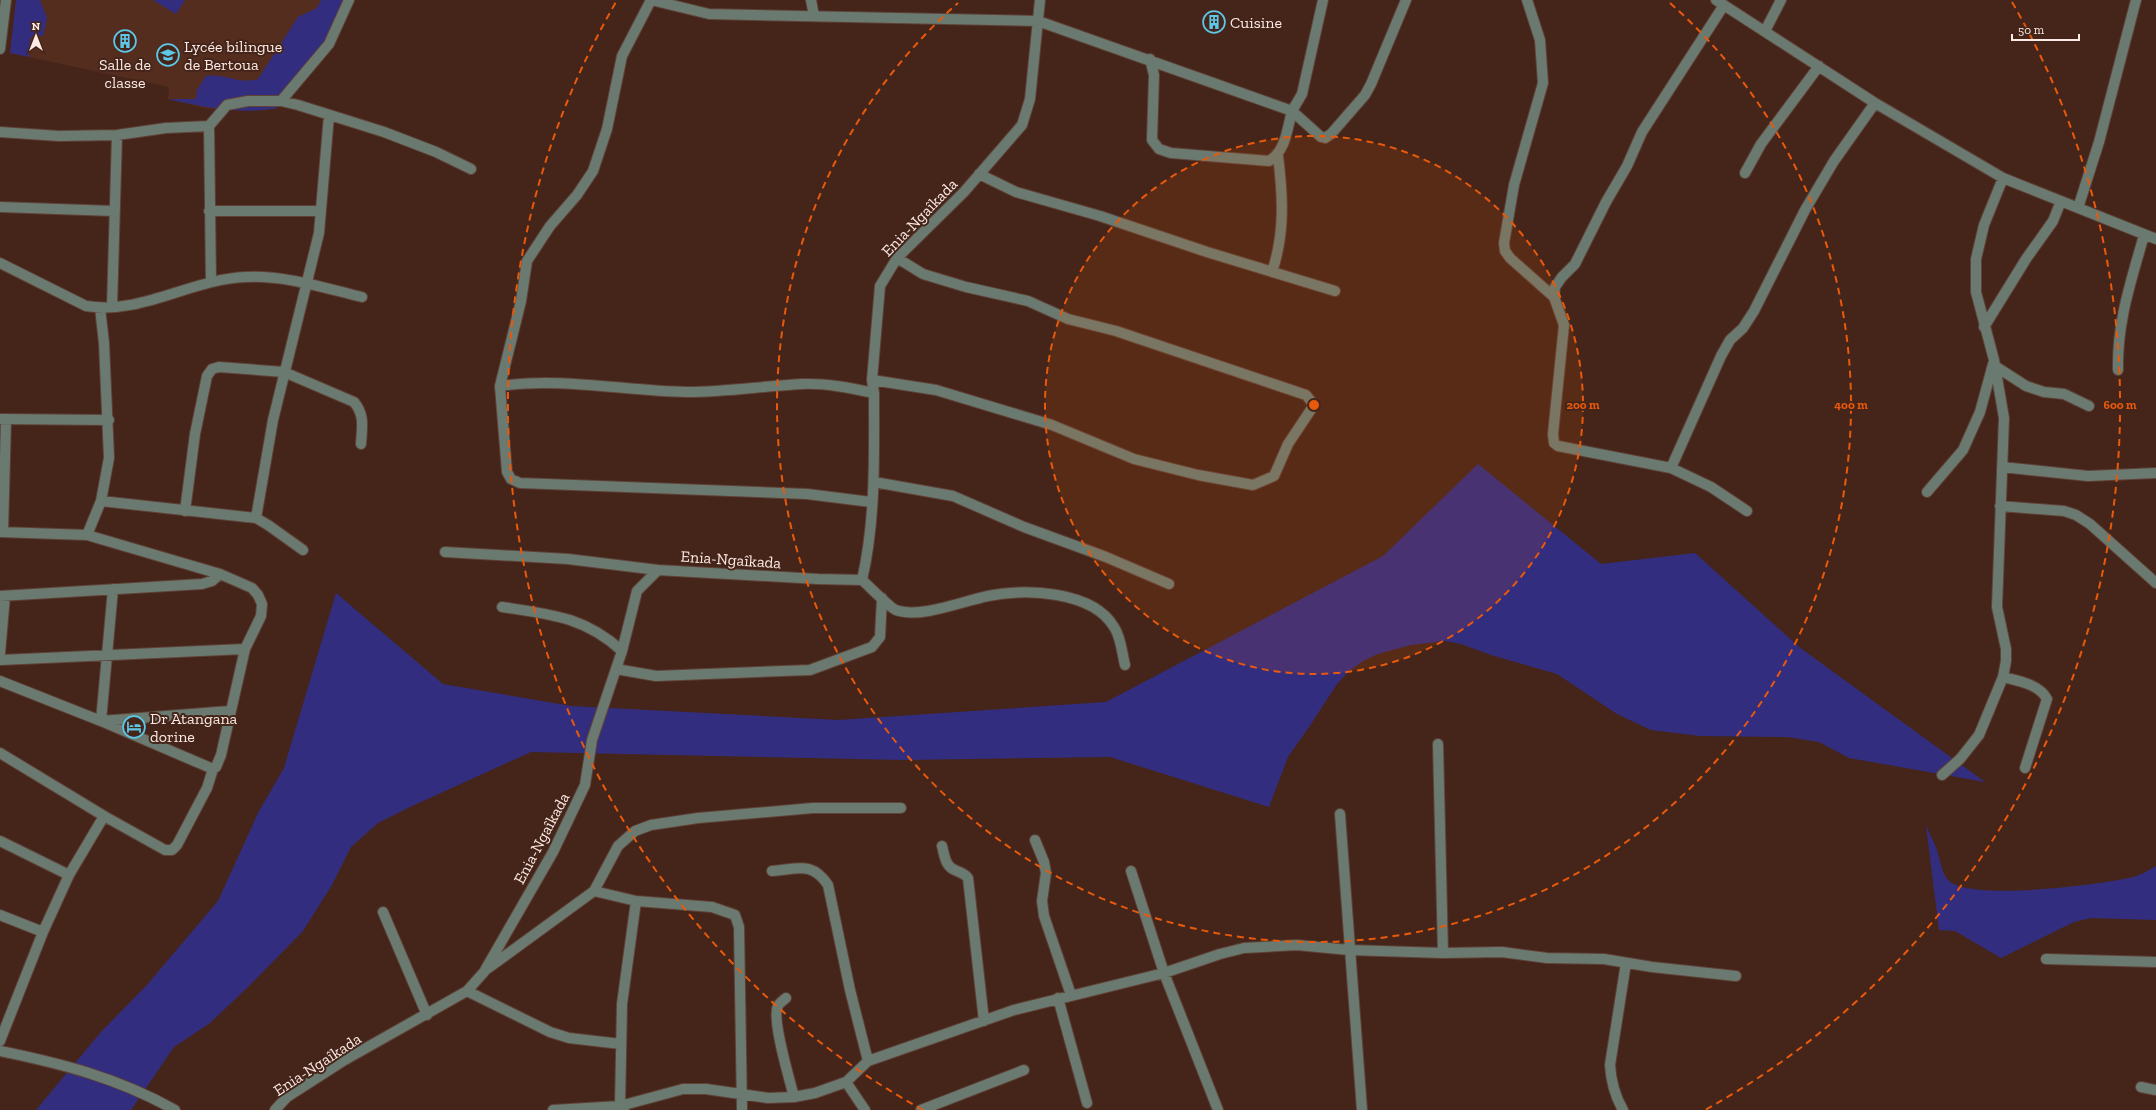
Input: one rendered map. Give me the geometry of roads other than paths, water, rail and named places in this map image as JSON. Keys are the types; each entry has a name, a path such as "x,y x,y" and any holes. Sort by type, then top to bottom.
{"street":[{"path":"0,49 2,18 6,0"},
{"path":"281,102 329,44 349,0"},
{"path":"871,502 807,494 520,482 511,478 507,472 500,386 520,301 527,261 550,226 577,195 592,171 607,129 622,56 651,0 708,14 1038,21 1150,59 1248,97 1292,111 1321,137 1325,138 1331,134 1365,95 1406,0"},
{"path":"811,0 814,16"},
{"name":"Enia-Ngaîkada","path":"275,1110 287,1097 343,1061 427,1015 467,991 484,972 553,852 585,785 592,740 622,650 636,590 658,570 862,580 869,548 871,502 874,482 874,393 872,380 880,286 897,258 964,192 1022,125 1030,99 1040,0"},
{"path":"1150,59 1154,75 1152,140 1160,149 1171,153 1262,162 1269,161 1278,156 1282,150 1292,111 1302,94 1323,0"},
{"path":"1527,0 1540,40 1543,83 1514,185 1504,243 1505,251 1510,258 1554,297"},
{"path":"1765,31 1781,0"},
{"path":"2078,208 2099,142 2136,0"},
{"path":"1746,511 1711,487 1671,468 1558,446 1554,443 1553,434 1564,325 1554,297 1555,287 1562,277 1575,264 1642,132 1720,2 1876,103 2002,178 2156,239"},
{"path":"1745,173 1761,144 1819,66"},
{"path":"211,282 208,126 227,105 248,101 281,102 329,115 436,152 471,169"},
{"path":"1671,468 1724,351 1754,311 1805,210 1834,161 1876,103"},
{"path":"256,518 273,420 319,233 329,115"},
{"path":"0,132 59,136 117,135 185,126 208,126"},
{"path":"112,307 117,135"},
{"path":"1272,272 1278,254 1283,219 1282,189 1278,156"},
{"path":"979,174 1016,192 1100,216 1335,291"},
{"path":"1942,775 1960,759 1979,735 2003,676 2006,660 2006,649 1997,607 2004,418 1994,363 1976,292 1976,259 1984,225 2002,178"},
{"path":"1984,327 2026,259 2053,221 2061,201"},
{"path":"0,208 114,211"},
{"path":"209,210 321,211"},
{"path":"2118,370 2117,344 2120,322 2144,235"},
{"path":"872,380 936,390 1052,426 1134,459 1253,485 1274,476 1288,444 1314,405 1306,395 1116,331 1068,318 1028,301 966,288 923,274 897,258"},
{"path":"0,263 86,306 100,308 157,300 211,282 245,277 279,278 307,283 362,297"},
{"path":"87,535 101,501 109,458 109,420 100,308"},
{"path":"1994,363 2026,386 2044,392 2064,394 2089,406"},
{"path":"1927,492 1966,444 1980,412 1994,363"},
{"path":"185,511 195,434 207,376 212,369 219,367 284,372 354,402 360,409 363,421 361,444"},
{"path":"500,386 535,382 688,392 732,391 803,384 844,386 874,393"},
{"path":"0,753 104,816 165,850 172,850 177,845 207,788 213,769 216,767 221,755 245,649 261,616 262,604 258,595 252,588 220,574 87,535 1,532 3,420 109,420"},
{"path":"2002,467 2088,476 2156,473"},
{"path":"874,482 953,496 1024,527 1106,557 1169,584"},
{"path":"101,501 256,518 304,550"},
{"path":"2000,506 2064,512 2076,515 2090,524 2156,584"},
{"path":"445,552 568,559 658,570"},
{"path":"0,652 2,596 202,584 212,581 220,574"},
{"path":"862,580 894,610 910,612 951,607 989,596 1019,593 1060,595 1082,602 1103,612 1115,628 1125,665"},
{"path":"101,721 113,589"},
{"path":"616,669 656,676 810,670 872,647 880,637 882,598"},
{"path":"502,607 551,615 579,623 605,635 622,650"},
{"path":"0,660 245,649"},
{"path":"2003,676 2036,687 2043,692 2047,699 2025,768"},
{"path":"0,681 101,721 213,769"},
{"path":"101,721 230,711"},
{"path":"1438,744 1443,953"},
{"path":"484,972 594,891 618,846 635,831 651,825 698,818 813,808 901,808"},
{"path":"1340,814 1362,1110"},
{"path":"0,1042 44,932 69,875 104,816"},
{"path":"1035,840 1044,862 1046,873 1042,901 1044,916 1071,995"},
{"path":"0,841 69,875"},
{"path":"942,846 946,863 951,869 965,874 968,878 984,1021"},
{"path":"772,871 810,868 820,873 828,885 850,990 868,1061"},
{"path":"1131,871 1164,973 1218,1110"},
{"path":"594,891 636,901 712,907 735,915 739,927 740,1094 742,1110"},
{"path":"622,1108 622,1004 636,901"},
{"path":"383,912 427,1015"},
{"path":"0,915 44,932"},
{"path":"553,1110 622,1108 683,1089 706,1089 768,1098 794,1097 814,1093 846,1082 868,1061 1014,1010 1164,973 1220,954 1244,948 1297,945 1349,950 1443,953 1502,952 1547,958 1604,958 1626,963 1736,976"},
{"path":"2046,958 2156,962"},
{"path":"1623,1110 1616,1098 1610,1078 1610,1065 1626,963"},
{"path":"467,991 550,1032 569,1038 621,1044"},
{"path":"786,998 778,1006 776,1013 779,1034 794,1097"},
{"path":"1058,998 1087,1103"},
{"path":"0,1051 95,1074 158,1100 176,1110"},
{"path":"921,1110 1024,1070"},
{"path":"846,1082 865,1110"},
{"path":"2141,1087 2156,1090"}],"place":[{"name":"Cuisine","path":"1214,22"},
{"name":"Salle de classe","path":"125,41"},
{"name":"Lycée bilingue de Bertoua","path":"168,55"},
{"name":"Dr Atangana dorine","path":"134,727"}]}
